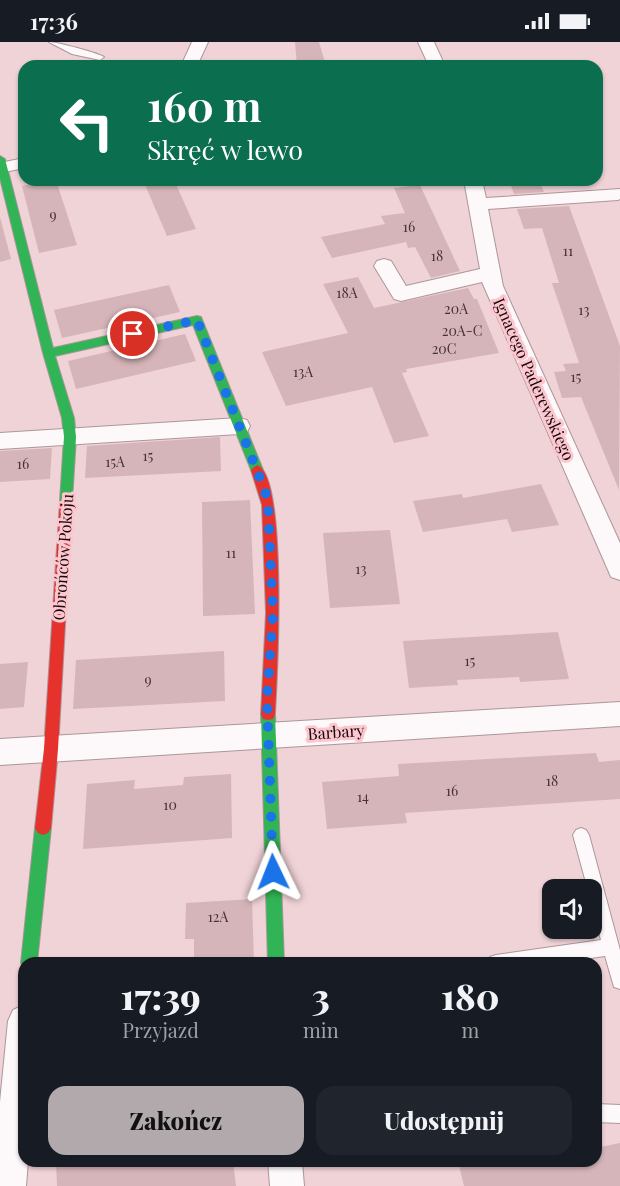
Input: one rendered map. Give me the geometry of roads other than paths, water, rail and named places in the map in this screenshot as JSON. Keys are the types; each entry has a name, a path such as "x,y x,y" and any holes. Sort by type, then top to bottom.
{"street":[{"path":"192,60 201,42"},
{"path":"426,42 434,60"},
{"path":"1,165 18,164"},
{"name":"Obrońców Pokoju","path":"1,165 68,418 70,437 51,749 30,957"},
{"name":"Ignacego Paderewskiego","path":"475,186 490,275 559,438 620,570"},
{"path":"478,204 618,194"},
{"path":"384,266 401,294 490,275"},
{"path":"49,353 197,320 239,426 268,505 273,613 267,699 276,957"},
{"path":"0,441 239,426"},
{"name":"Barbary","path":"0,752 620,714"},
{"path":"9,1186 18,1087"},
{"path":"285,1167 286,1186"}],"lane":[{"path":"53,42 75,52 100,57"},
{"path":"581,835 620,981"},
{"path":"539,957 611,947"},
{"path":"602,1113 620,1114"}]}
